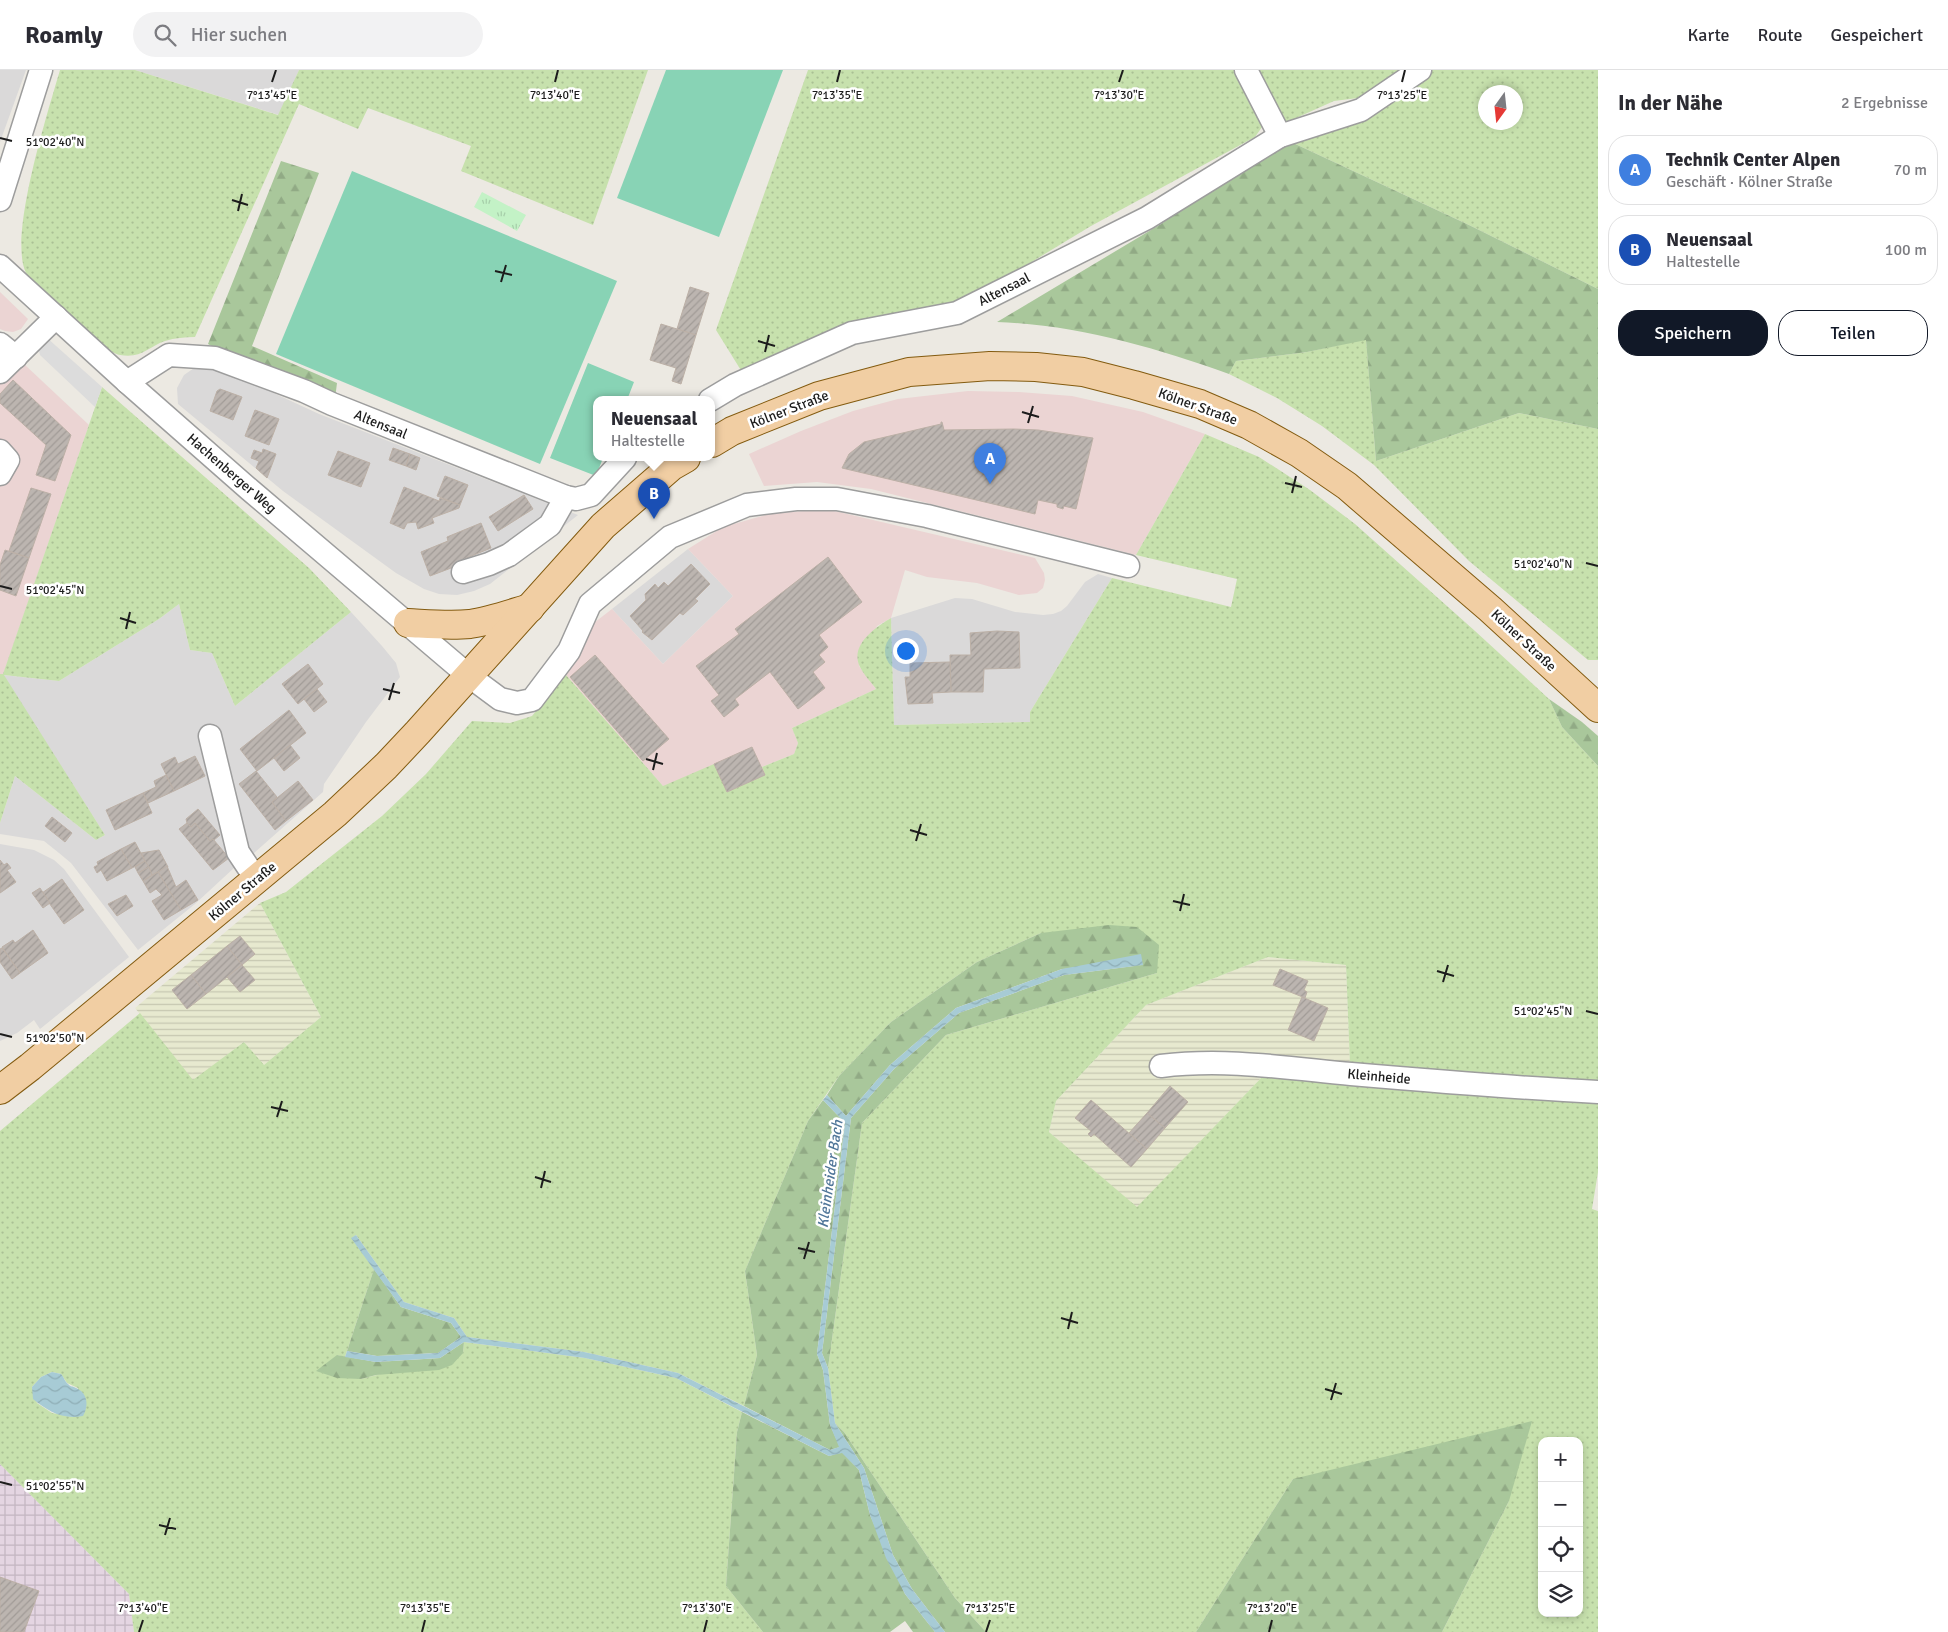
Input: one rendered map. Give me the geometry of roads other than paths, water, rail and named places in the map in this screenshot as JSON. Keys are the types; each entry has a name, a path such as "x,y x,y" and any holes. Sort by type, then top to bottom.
{"main road":[{"name":"Kölner Straße","path":"715,441 732,431 820,396 909,372 990,366 1036,367 1082,372 1191,401 1250,425 1299,453 1347,486 1490,609 1598,708"},
{"name":"Kölner Straße","path":"0,1090 335,814 386,766 603,526 672,466 681,461"},
{"path":"408,623 470,624 530,608"}],"street":[{"path":"0,200 41,70"},
{"path":"1246,70 1280,136"},
{"name":"Altensaal","path":"715,397 735,385 852,333 957,313 1147,218 1280,136 1361,110 1420,70"},
{"name":"Hachenberger Weg","path":"0,266 127,382 250,490 469,676"},
{"path":"0,372 8,350 56,316"},
{"name":"Altensaal","path":"127,382 169,355 215,358 304,391 332,404 566,497 576,498 591,495 622,461"},
{"path":"0,451 8,460 0,474"},
{"path":"463,572 489,564 509,555 550,525 566,497"},
{"path":"469,676 500,699 517,703 532,700 569,652 590,604 670,537 747,505 796,499 837,499 927,516 1128,566"},
{"path":"210,736 238,852 256,879"},
{"name":"Kleinheide","path":"1161,1066 1194,1062 1261,1064 1351,1074 1598,1092"}],"water":[{"path":"1141,954 1143,965 1064,975 959,1013 894,1069 851,1118 822,1353 828,1368 835,1423 864,1468 893,1555 912,1589 945,1632 935,1632 905,1594 886,1558 870,1515 859,1470 842,1453 829,1456 676,1378 585,1358 464,1342 440,1358 376,1362 345,1357 347,1351 377,1356 438,1353 461,1337 451,1323 401,1307 351,1238 356,1235 404,1302 454,1318 467,1337 584,1352 678,1373 830,1450 839,1447 830,1425 823,1370 817,1354 845,1123 823,1100 827,1095 846,1116 890,1065 956,1008 1062,969"},
{"path":"52,1372 61,1374 69,1385 83,1393 87,1404 83,1416 68,1417 56,1414 33,1399 32,1387 41,1377"}],"place":[{"name":"Technik Center Alpen","path":"990,484"},
{"name":"Neuensaal","path":"654,519"}],"water label":[{"name":"Kleinheider Bach","path":"830,1174"}]}
